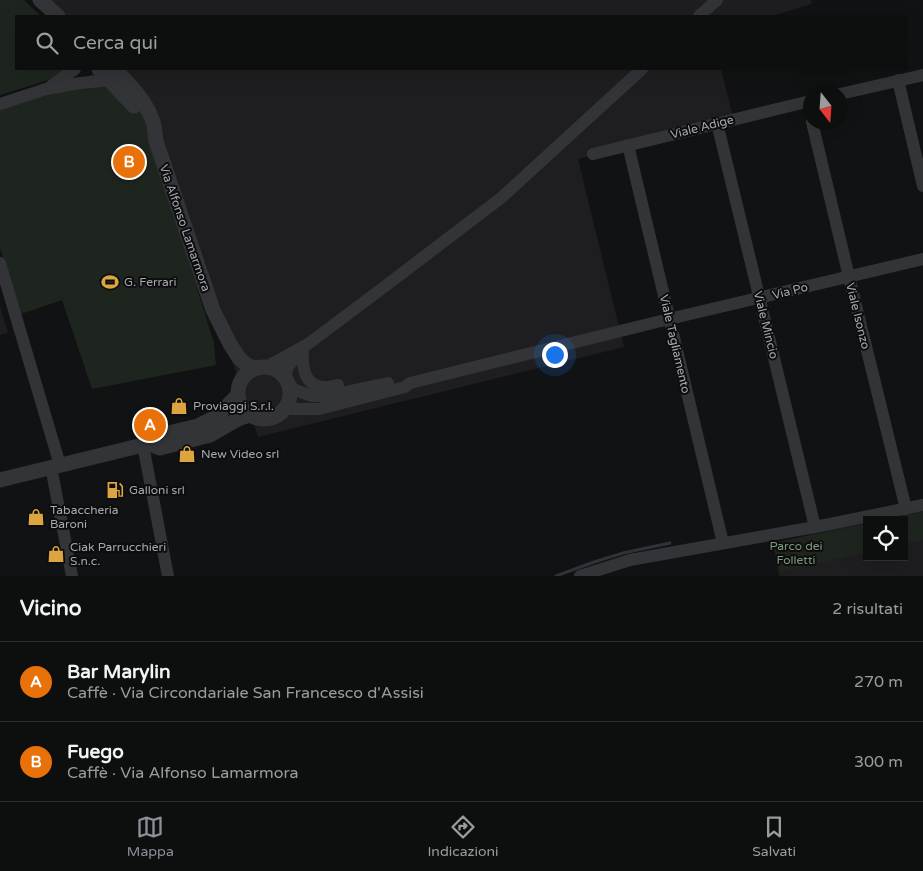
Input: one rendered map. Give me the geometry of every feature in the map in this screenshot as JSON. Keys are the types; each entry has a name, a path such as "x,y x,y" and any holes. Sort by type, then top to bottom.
{"street":[{"path":"27,0 43,15"},
{"path":"40,0 57,15"},
{"path":"700,15 717,0"},
{"path":"46,89 74,70"},
{"path":"80,83 93,70"},
{"path":"215,314 223,344 239,388 242,407 257,419 265,420 280,415 289,402 291,394 288,381 288,366 306,347 500,198 641,70"},
{"path":"0,104 46,89 80,83 111,73"},
{"name":"Via Alfonso Lamarmora","path":"111,73 134,90 151,116 156,141 215,314"},
{"name":"Via Alfonso Lamarmora","path":"111,73 132,102 156,141"},
{"path":"848,92 923,74"},
{"path":"898,80 923,186"},
{"name":"Viale Adige","path":"593,154 718,123 803,106"},
{"name":"Viale Mincio","path":"718,123 815,527"},
{"name":"Viale Isonzo","path":"814,130 906,509"},
{"name":"Viale Tagliamento","path":"628,145 723,543"},
{"name":"Via Po","path":"410,383 923,259"},
{"path":"0,263 56,466 72,576"},
{"path":"215,314 239,358 248,366 273,368 280,372 295,390 312,396 326,396 403,380 410,383 405,387 319,408 285,409"},
{"path":"147,445 156,436 198,426 216,417 250,371 306,347"},
{"path":"306,347 302,362 304,373 309,381 318,386 326,388 378,377 387,384"},
{"path":"0,480 147,445 160,448 210,435 238,419 250,415"},
{"path":"147,445 168,576"},
{"path":"580,576 630,560 815,527 923,505"}],"shaded area":[{"path":"34,0 811,0 812,4 775,15 51,15"},
{"path":"107,70 721,70 733,117 578,159 624,347 258,437 154,133"},
{"path":"0,306 8,333 0,335"},
{"path":"923,510 923,576 779,576 773,543 863,523 863,561 908,561 908,516 896,516"}],"green space":[{"path":"0,0 24,0 40,15 15,15 15,70 65,70 51,79 0,95"},
{"path":"108,70 144,110 154,133 187,256 214,343 216,365 92,389 62,300 21,314 0,248 0,109"},
{"path":"923,512 923,540 908,543 908,516 906,516"},
{"name":"Parco dei Folletti","path":"863,525 863,553 780,572 773,543"}],"waterway":[{"path":"556,576 623,553 670,543"}],"place":[{"name":"Fuego","path":"129,162"},
{"name":"G. Ferrari","path":"110,282"},
{"name":"Proviaggi S.r.l.","path":"179,406"},
{"name":"Bar Marylin","path":"150,425"},
{"name":"New Video srl","path":"187,454"},
{"name":"Galloni srl","path":"115,490"},
{"name":"Tabaccheria Baroni","path":"36,517"},
{"name":"Ciak Parrucchieri S.n.c.","path":"56,554"}]}
